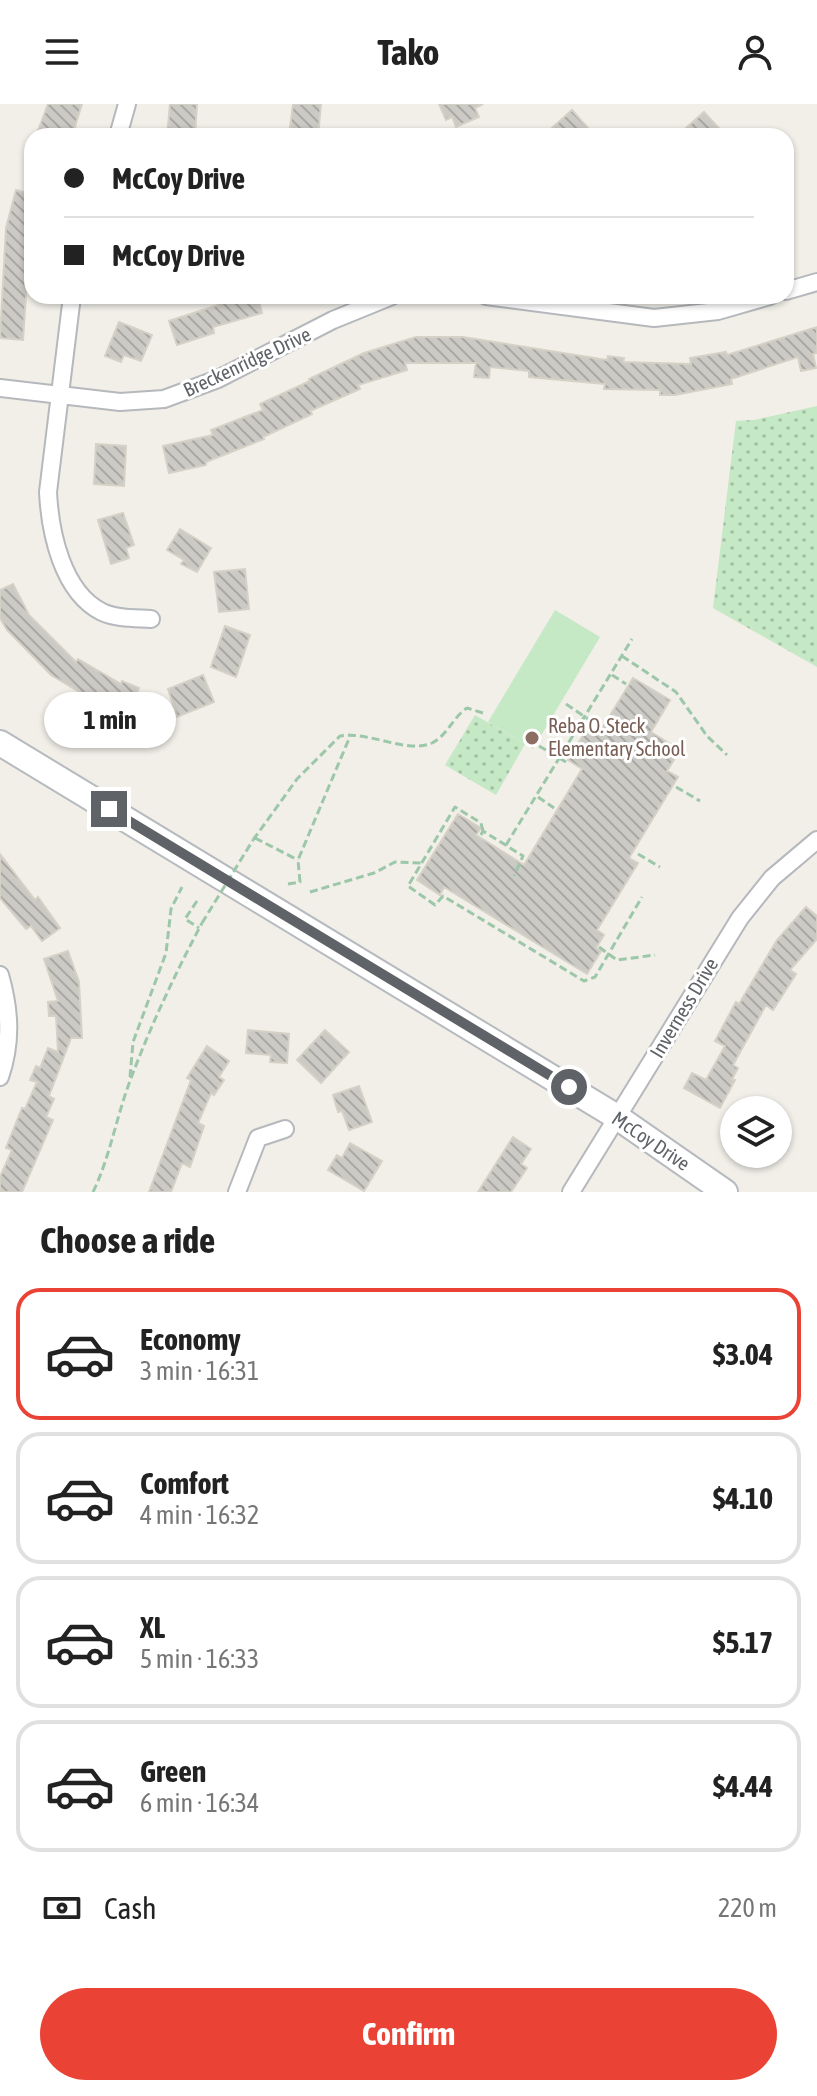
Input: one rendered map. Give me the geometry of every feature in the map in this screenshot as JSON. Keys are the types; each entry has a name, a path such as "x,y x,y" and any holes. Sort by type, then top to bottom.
{"street":[{"path":"120,128 127,104"},
{"path":"794,289 817,282"},
{"path":"71,304 48,492 55,546 66,573 85,599 102,612 119,617 151,619"},
{"name":"Breckenridge Drive","path":"0,388 59,397 142,402 188,392 333,320 372,304"},
{"path":"547,304 654,318 681,317 742,304"},
{"name":"McCoy Drive","path":"0,743 617,1117 725,1192"},
{"name":"Inverness Drive","path":"571,1192 740,918 772,878 817,840"},
{"path":"0,975 7,998 9,1025 0,1077"},
{"path":"237,1192 258,1138 285,1129"}],"path":[{"path":"506,845 632,639"},
{"path":"622,656 676,692 707,736 727,755"},
{"path":"611,674 626,684"},
{"path":"566,704 600,727"},
{"path":"93,1192 106,1161 130,1081 175,975 200,926 254,839 316,757 340,736 351,734 417,746 432,742 444,734 457,715 467,708 486,714"},
{"path":"288,884 300,882 298,860 351,734"},
{"path":"539,746 566,762"},
{"path":"676,787 700,801"},
{"path":"537,796 554,808"},
{"path":"514,876 523,856 482,833 481,823 455,807 408,886 435,905 443,896 584,981 595,977 642,897"},
{"path":"254,839 298,860"},
{"path":"638,854 660,867"},
{"path":"310,892 374,873 395,862 410,860 422,863"},
{"path":"130,1081 133,1042 166,953 171,909 182,887"},
{"path":"197,901 185,919 200,926"},
{"path":"599,947 617,960 655,955"}],"green space":[{"path":"817,406 817,667 713,608 736,421"},
{"path":"555,610 600,637 533,749 488,722"},
{"path":"475,715 525,744 496,795 445,765"}],"building":[{"path":"48,104 82,104 74,128 39,128"},
{"path":"170,104 197,104 196,128 168,126"},
{"path":"293,104 321,104 319,128 290,128"},
{"path":"439,104 483,104 475,108 479,117 456,127 452,117 446,120"},
{"path":"572,110 588,128 552,128"},
{"path":"704,112 719,128 686,128"},
{"path":"16,190 24,192 23,340 0,338 6,228"},
{"path":"260,304 262,313 213,327 214,333 177,345 169,321 218,305"},
{"path":"119,322 152,335 141,361 124,355 121,362 105,356"},
{"path":"817,327 817,353 813,354 816,368 801,371 798,357 731,379 732,384 675,395 660,395 660,390 604,389 605,384 529,377 529,371 490,367 489,378 474,377 476,363 405,363 407,370 358,385 360,389 310,411 312,414 264,439 206,462 206,465 169,473 163,446 213,435 211,430 263,410 260,404 309,379 364,353 416,337 463,337 607,360 608,356 624,358 623,362 691,364 690,358 726,352 727,355"},
{"path":"96,444 126,446 124,486 94,484"},
{"path":"123,513 134,545 126,548 129,558 111,564 98,520"},
{"path":"180,529 211,548 197,572 181,564 184,560 167,550"},
{"path":"245,569 249,609 219,612 214,572"},
{"path":"13,584 29,615 76,662 78,659 121,684 122,681 139,688 135,697 157,706 147,728 79,698 81,693 51,675 7,630 0,618 0,590"},
{"path":"225,626 250,635 236,677 211,667"},
{"path":"203,675 214,702 177,717 168,689"},
{"path":"633,678 670,700 651,732 680,750 667,771 678,777 629,858 638,863 597,930 604,935 596,948 601,951 587,974 444,887 440,895 417,880 458,814 481,828 476,835 524,865 582,769 568,760 587,729 598,735"},
{"path":"0,854 35,900 38,897 60,928 42,941 31,926 26,929 0,898"},
{"path":"806,907 817,916 817,939 790,970 796,974 773,1010 766,1005 733,1065 738,1068 732,1079 735,1080 726,1096 720,1096 720,1108 684,1088 692,1073 706,1080 725,1046 715,1041 736,1002 739,1004 777,940"},
{"path":"68,951 79,982 82,1038 71,1038 49,1096 54,1099 46,1117 53,1120 22,1192 0,1192 0,1177 12,1150 6,1148 22,1108 25,1109 37,1082 30,1080 36,1066 40,1068 48,1048 58,1052 56,1016 49,1016 48,1002 58,1001 44,959"},
{"path":"248,1030 289,1034 287,1063 270,1062 271,1055 246,1053"},
{"path":"325,1030 349,1052 321,1083 297,1060"},
{"path":"207,1046 229,1061 219,1077 224,1080 214,1095 211,1093 198,1123 204,1126 190,1167 182,1163 171,1192 149,1192 191,1080 187,1078"},
{"path":"359,1086 372,1122 349,1130 342,1111 338,1112 333,1095"},
{"path":"513,1137 531,1149 521,1164 527,1168 511,1192 478,1192"},
{"path":"350,1143 382,1161 364,1191 328,1170 337,1155 342,1158"}],"place":[{"name":"Reba O. Steck Elementary School","path":"532,738"}],"route":[{"path":"109,809 569,1087"}]}
